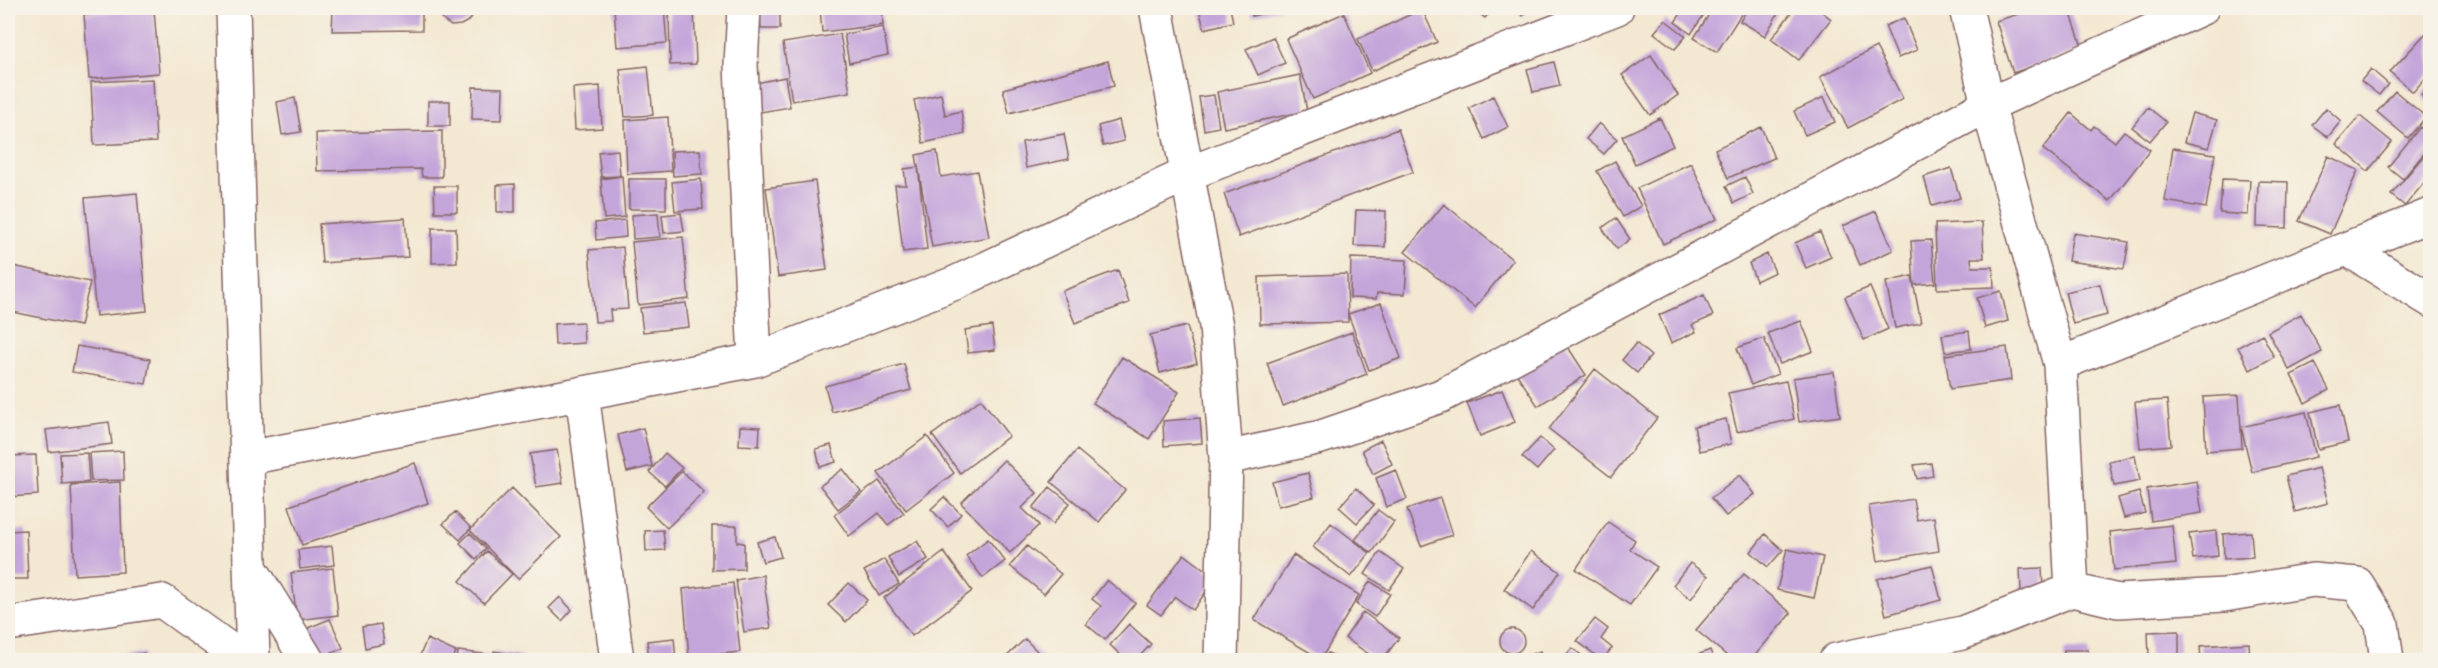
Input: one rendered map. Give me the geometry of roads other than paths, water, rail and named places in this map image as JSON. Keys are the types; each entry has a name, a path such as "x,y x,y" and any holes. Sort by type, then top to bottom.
{"street":[{"path":"233,8 253,660"},
{"path":"744,8 741,65 755,360"},
{"path":"1156,8 1216,326 1226,458 1221,660"},
{"path":"247,458 755,360 956,283 1187,174 1617,8"},
{"path":"1966,8 1988,105 2060,364 2072,590"},
{"path":"1226,458 1321,437 1441,396 1988,105 2202,8"},
{"path":"2060,364 2430,215"},
{"path":"2347,249 2430,300"},
{"path":"582,393 617,660"},
{"path":"250,567 307,660"},
{"path":"1836,660 1962,633 2072,590 2118,601 2224,595 2313,580 2357,584 2382,624 2387,660"},
{"path":"8,624 162,601 244,660"}]}
